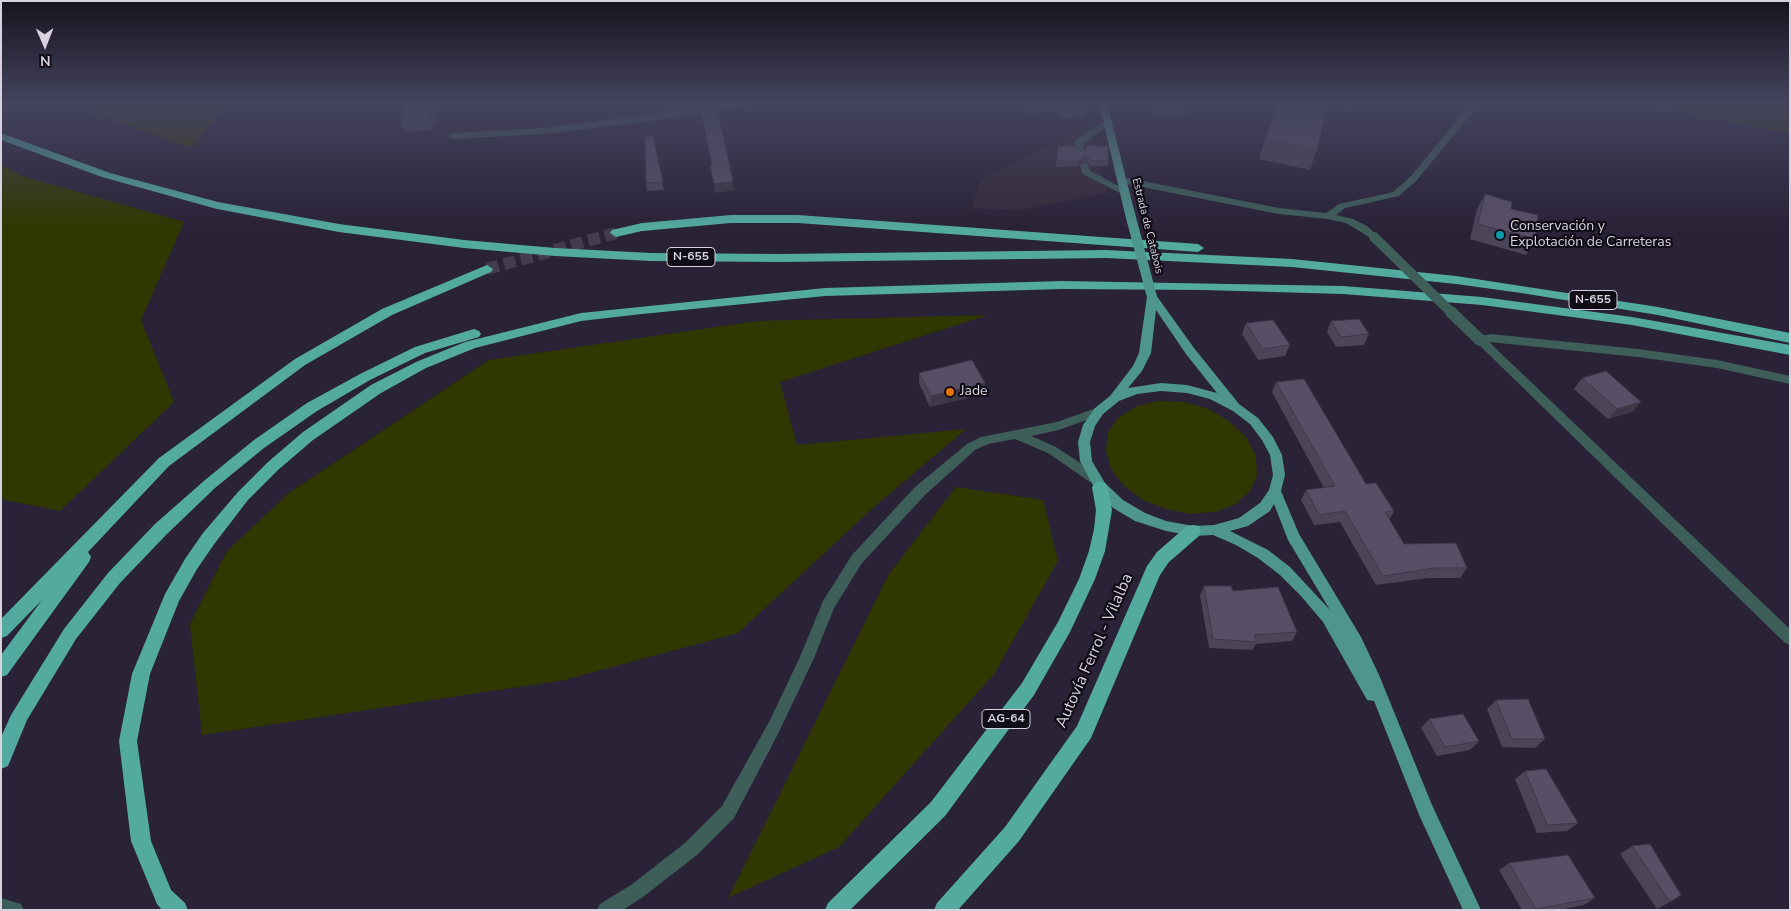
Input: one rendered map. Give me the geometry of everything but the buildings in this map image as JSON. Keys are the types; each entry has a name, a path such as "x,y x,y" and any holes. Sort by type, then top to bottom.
{"highway":[{"name":"N-655","path":"27,146 106,175 217,205 357,231 464,244 601,254 718,258 1106,254 1229,259 1456,280 1602,302 1790,338"},
{"path":"616,233 642,227 731,219 832,221 1253,252 1335,260 1395,273"},
{"path":"1,631 164,462 300,362 387,312 487,269"},
{"path":"1,760 20,715 70,634 128,564 210,484 259,444 312,407 365,377 420,350 527,319 646,302 825,292 1062,285 1203,286 1343,290 1482,301 1566,311 1710,334 1790,350"},
{"path":"178,910 164,897 141,841 128,741 141,674 171,599 191,564 243,496 273,466 308,436 376,389 421,365 470,346 525,330 581,318 825,292"},
{"name":"AG-64","path":"835,910 938,809 1028,689 1064,627 1087,579 1097,551 1104,510 1098,483"},
{"path":"1,669 61,585 128,498"},
{"name":"Autovía Ferrol - Vilalba","path":"944,910 1012,834 1084,732 1153,571 1163,557 1193,530"}],"main road":[{"name":"Estrada de Catabois","path":"1114,146 1152,297"},
{"path":"1152,297 1190,351 1237,408 1267,436 1276,455 1279,475 1275,491 1264,507 1243,522 1214,530 1193,530 1166,526 1140,517 1118,504 1098,483 1086,461 1084,442 1088,425 1098,411 1115,398 1138,368 1145,353 1152,297"},
{"path":"1115,398 1136,390 1161,387 1179,388 1214,396 1237,408"},
{"path":"1275,491 1293,536 1356,641 1372,675 1394,736 1472,910"},
{"path":"1214,530 1241,541 1263,554 1306,592 1328,618 1394,736"}],"street":[{"path":"1080,146 1081,151"},
{"path":"1328,216 1342,206 1396,194 1414,178 1441,146"},
{"path":"1085,166 1086,172 1125,192"},
{"path":"1122,180 1279,211 1328,216 1349,221 1363,228 1790,639"},
{"path":"1480,340 1491,338 1509,339 1638,353 1717,364 1790,380"},
{"path":"606,910 637,891 691,849 728,812 774,727 828,605 857,559 920,490 971,448 985,440 1059,426 1098,411"},
{"path":"1018,435 1052,450 1098,483"},
{"path":"1,907 15,910"}],"shaded area":[{"path":"1049,146 1095,146 1107,193 1021,210 971,209 981,179"}],"green space":[{"path":"1,165 22,176 184,222 141,320 174,402 60,511 1,499"},
{"path":"988,315 780,382 797,445 966,429 873,508 738,633 564,680 202,735 190,624 227,551 290,492 489,360 757,321"},
{"path":"1159,401 1184,402 1209,409 1230,422 1247,438 1256,457 1257,475 1250,491 1236,504 1215,512 1191,514 1166,509 1143,500 1124,486 1111,469 1106,451 1108,432 1119,417 1137,406"},
{"path":"956,487 1043,500 1058,561 994,674 839,847 728,898 889,574"}],"tunnel":[{"path":"487,269 616,233"}],"place":[{"name":"Conservación y Explotación de Carreteras","path":"1500,235"},
{"name":"Jade","path":"950,392"}]}
